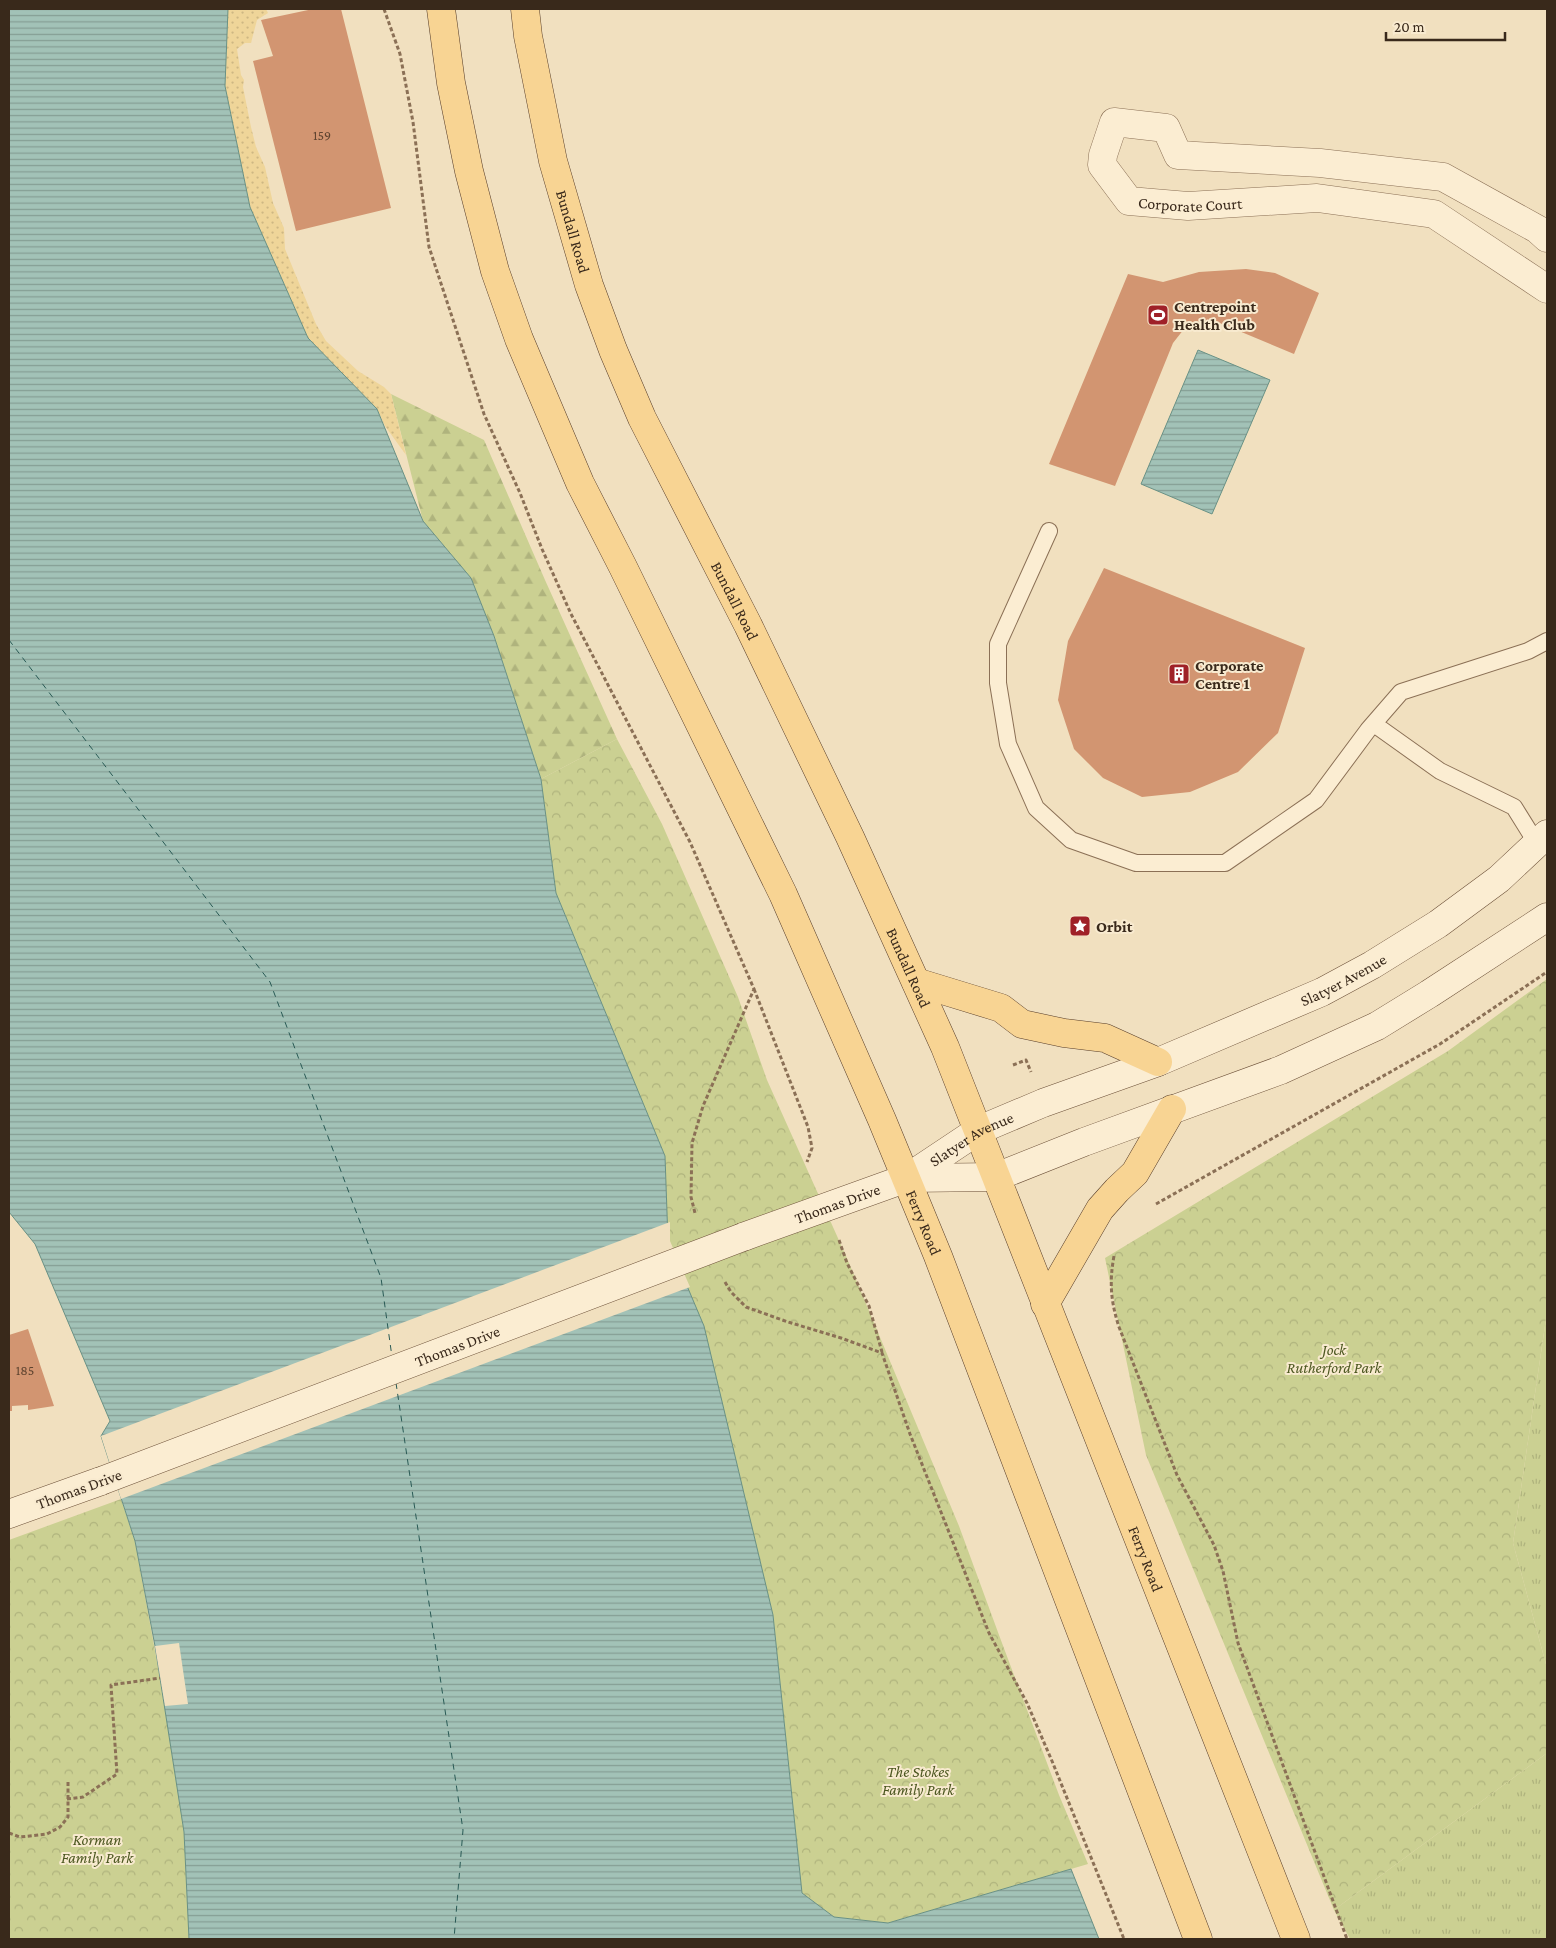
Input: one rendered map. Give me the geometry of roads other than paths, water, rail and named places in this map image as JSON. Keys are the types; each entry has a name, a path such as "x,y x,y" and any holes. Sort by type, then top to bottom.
{"main road":[{"path":"442,9 451,83 469,171 495,272 519,339 580,483 783,894 907,1178"},
{"name":"Bundall Road","path":"525,9 528,36 553,161 588,285 613,350 642,418 748,625 850,837 945,1047 996,1177"},
{"name":"Corporate Court","path":"1544,231 1443,177 1320,163 1178,155 1166,128 1114,122 1103,155 1102,166 1129,202 1188,206 1317,198 1434,214 1547,289"},
{"name":"Slatyer Avenue","path":"907,1178 978,1130 1158,1062 1322,992 1372,965 1438,924 1499,879 1542,839"},
{"name":"Slatyer Avenue","path":"907,1178 996,1177 1172,1109 1281,1070 1377,1026 1547,917"},
{"path":"916,982 1001,1008 1022,1024 1064,1033 1105,1038 1158,1062"},
{"path":"1045,1304 1100,1209 1136,1173 1172,1109"},
{"name":"Ferry Road","path":"996,1177 1296,1939"},
{"name":"Thomas Drive","path":"9,1514 101,1482 743,1237 907,1178"},
{"name":"Ferry Road","path":"907,1178 942,1265 1198,1939"}],"lane":[{"path":"1049,531 998,644 998,683 1008,744 1036,808 1070,840 1136,864 1225,863 1316,800 1401,692 1528,651 1547,641"},
{"path":"1374,724 1440,772 1514,807 1542,839"}],"water":[{"path":"9,9 228,9 225,86 250,207 308,338 377,409 423,521 471,578 494,636 541,779 556,893 665,1156 668,1241 704,1326 773,1615 802,1893 834,1917 888,1923 1071,1869 1099,1939 189,1939 184,1832 155,1646 135,1541 101,1436 110,1421 35,1244 9,1212"},
{"path":"1198,350 1270,380 1212,514 1141,484"}],"place":[{"name":"Centrepoint Health Club","path":"1158,315"},
{"name":"Corporate Centre 1","path":"1179,674"},
{"name":"Orbit","path":"1080,926"}],"park label":[{"name":"Jock Rutherford Park","path":"1334,1358"},
{"name":"The Stokes Family Park","path":"918,1780"},
{"name":"Korman Family Park","path":"97,1848"}]}
